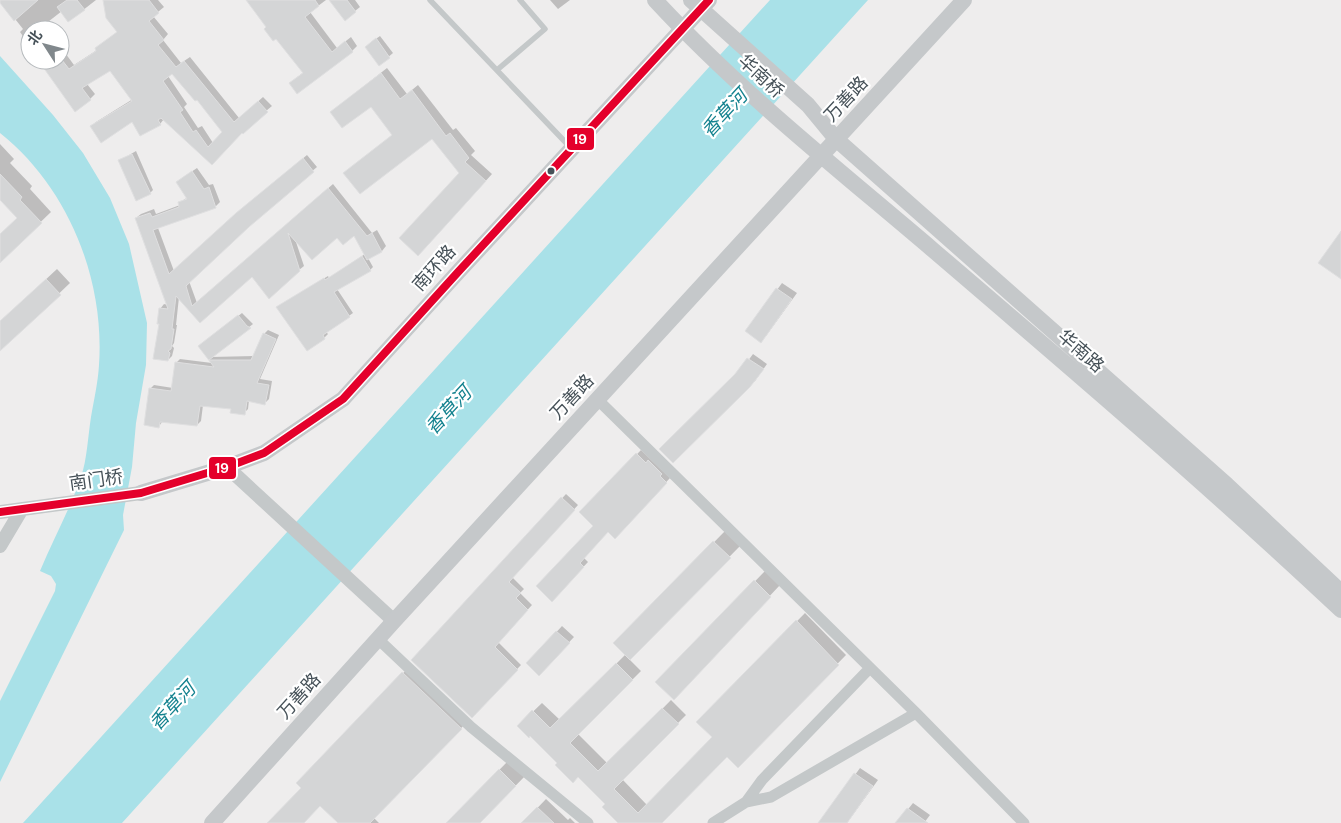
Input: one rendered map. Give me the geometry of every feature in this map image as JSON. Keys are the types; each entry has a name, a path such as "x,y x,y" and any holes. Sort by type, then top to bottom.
{"main road":[{"path":"655,0 682,29"},
{"name":"万善路","path":"212,823 394,621 964,0"},
{"name":"南环路","path":"141,493 227,467 264,453 343,400 682,29 700,3"},
{"name":"华南桥","path":"700,3 727,33 808,105"},
{"name":"华南桥","path":"682,29 789,129"},
{"name":"华南路","path":"808,105 836,139 1227,485 1341,592"},
{"name":"华南路","path":"789,129 1032,335 1280,553 1341,610"}],"street":[{"path":"598,399 916,713 1024,823"},
{"path":"227,467 394,621"},
{"name":"南门桥","path":"22,509 141,493"},
{"path":"0,512 22,509"},
{"path":"0,546 22,509"},
{"path":"378,639 471,727 588,823"},
{"path":"746,802 762,780 870,668"},
{"path":"713,823 746,802 771,797 916,713"}],"lane":[{"path":"430,0 571,149"},
{"path":"497,70 545,29 520,0"}],"water":[{"name":"香草河","path":"770,0 868,0 122,823 23,823"},
{"path":"0,56 53,115 83,153 110,198 129,244 147,323 146,365 136,423 132,467 123,515 124,530 0,782 0,701 55,591 56,584 51,576 40,571 72,501 83,470 98,378 99,333 96,300 88,268 77,237 63,207 45,180 24,155 0,133"}],"building":[{"path":"0,0 38,0 14,21 0,3"},
{"path":"67,0 77,0 85,10 70,21 67,20 57,7"},
{"path":"103,0 149,0 159,13 149,21 164,40 158,45 176,67 184,61 234,122 258,101 268,112 242,133 212,165 161,118 158,120 161,125 140,136 132,122 101,143 90,126 132,101 110,71 82,88 91,100 75,112 45,70 70,70 96,51 95,48 117,32 106,18","holes":["172,74 195,101 197,100 222,132 208,147 196,130 193,132 180,112 183,110 163,81"]},
{"path":"246,0 315,0 319,6 305,17 332,52 345,41 353,52 297,94 289,83 303,73 276,39 273,41 264,29 266,27"},
{"path":"329,0 347,0 356,12 345,21"},
{"path":"376,38 390,58 379,66 365,47"},
{"path":"381,73 400,99 412,90 446,136 450,133 469,158 465,162 486,181 418,256 399,238 459,173 432,139 360,194 343,173 392,135 371,107 342,128 330,112"},
{"path":"132,154 151,194 136,201 118,160"},
{"path":"303,158 314,172 249,227 186,286 192,306 328,188 367,236 372,233 382,252 367,260 354,236 343,245 337,238 312,260 288,233 300,271 269,299 252,277 200,323 176,296 172,329 174,329 171,349 168,351 170,353 168,361 153,359 159,324 157,324 159,308 168,309 135,218 150,213 152,217 179,207 178,202 187,199 176,182 192,171 204,189 209,187 216,208 153,230 169,274 236,213"},
{"path":"0,174 22,197 20,200 42,223 0,263 0,234 17,218 0,200"},
{"path":"1341,231 1341,279 1318,263"},
{"path":"362,256 371,271 334,292 350,317 323,335 325,339 307,351 276,307 324,278 325,280"},
{"path":"46,279 61,295 0,351 0,321"},
{"path":"776,288 792,299 761,343 745,331"},
{"path":"238,315 251,328 209,360 251,360 263,333 276,339 257,383 269,385 265,405 247,401 245,415 230,413 231,409 200,406 197,426 160,422 159,428 144,425 149,388 171,391 175,362 214,367 198,346"},
{"path":"747,358 764,369 750,387 673,463 659,449 735,374"},
{"path":"636,453 646,463 648,460 662,474 660,476 667,483 615,539 608,532 580,563 584,567 552,602 536,586 593,526 579,512"},
{"path":"561,497 575,510 509,582 521,593 516,598 528,610 495,647 518,670 472,718 411,660"},
{"path":"713,541 731,558 630,660 613,643"},
{"path":"754,580 771,597 674,700 655,682"},
{"path":"796,620 839,665 738,768 727,757 662,823 618,823 602,807 605,804 578,777 573,783 555,765 557,763 517,726 532,710 550,728 616,663 633,680 570,743 598,771 662,708 679,724 614,789 638,813 712,737 696,722"},
{"path":"556,631 570,643 539,676 526,663"},
{"path":"402,672 462,729 370,823 338,823 320,806 304,823 267,823 301,788 296,783"},
{"path":"499,769 516,786 480,823 446,823"},
{"path":"854,773 873,786 847,823 818,823"},
{"path":"537,807 554,823 521,823"},
{"path":"907,808 928,823 895,823"}],"transit line":[{"name":"19","path":"0,512 141,493 227,467 264,453 343,399 709,0"}]}
